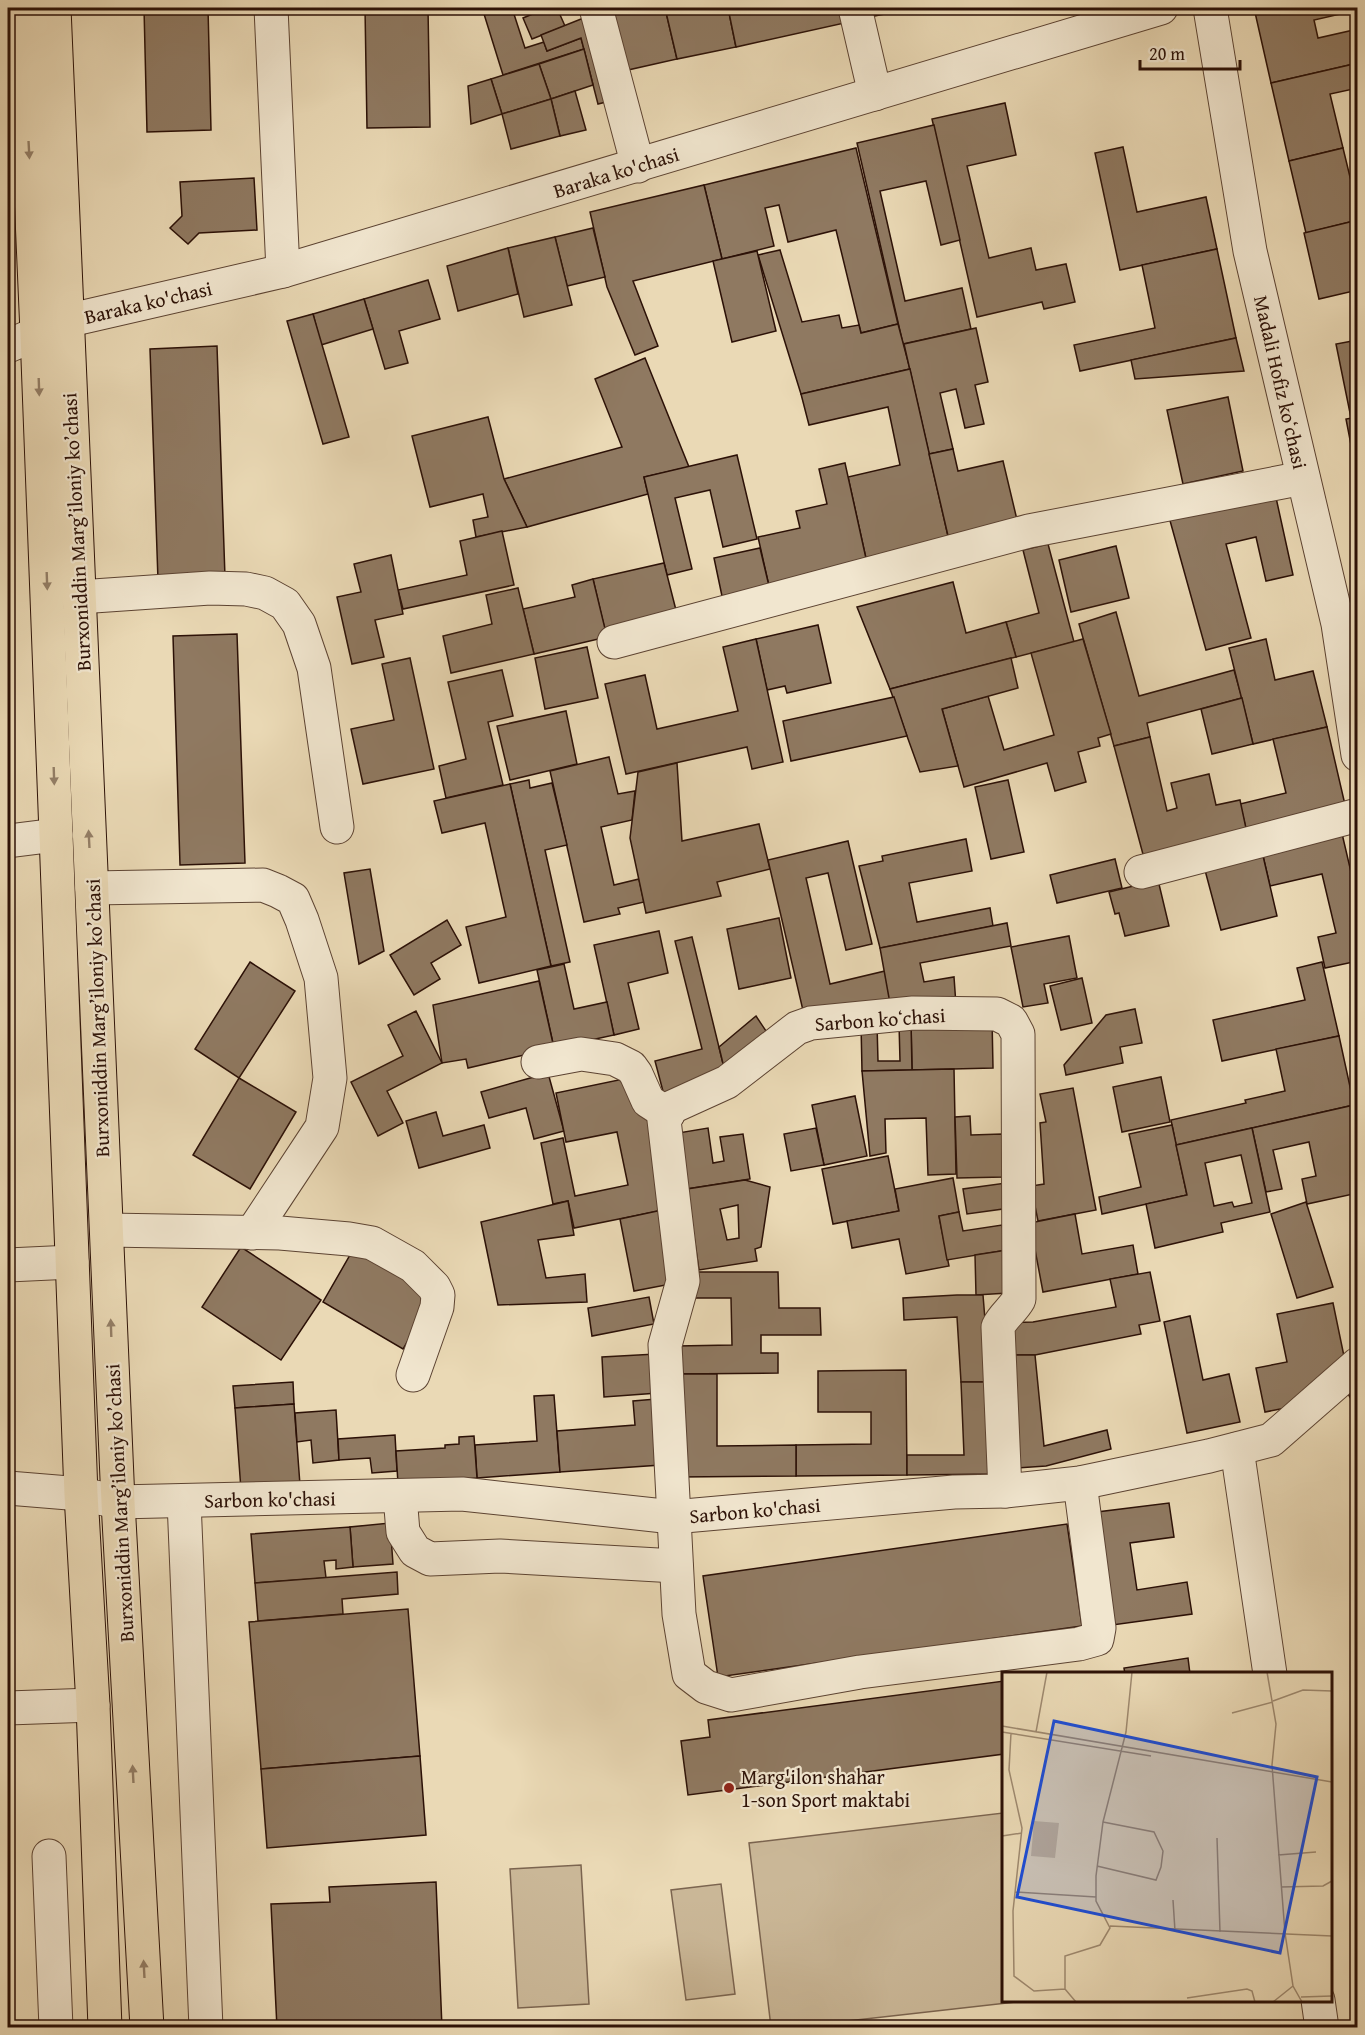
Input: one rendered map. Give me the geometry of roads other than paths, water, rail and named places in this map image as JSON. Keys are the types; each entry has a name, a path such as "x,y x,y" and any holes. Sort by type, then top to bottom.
{"main road":[{"name":"Burxoniddin Marg’iloniy ko’chasi","path":"23,8 17,107 52,327 79,597 118,1502 147,2028"},
{"name":"Burxoniddin Marg’iloniy ko’chasi","path":"54,8 52,327 57,835 81,1494 93,1705 105,2028"}],"street":[{"path":"271,8 283,271"},
{"path":"596,8 638,166"},
{"path":"855,8 875,94"},
{"name":"Baraka ko'chasi","path":"8,346 52,327 283,271 1161,8"},
{"name":"Madali Hofiz koʻchasi","path":"1210,8 1250,251 1338,624 1358,755"},
{"path":"614,642 1029,531 1303,478"},
{"path":"79,597 210,588 265,593 285,604 299,624 314,668 337,827"},
{"path":"1141,872 1358,815"},
{"path":"8,841 57,835"},
{"path":"92,888 262,885 293,899 321,978 330,1077 322,1127 252,1233"},
{"name":"Sarbon koʻchasi","path":"668,1114 672,1107 727,1082 797,1028 811,1023 913,1013 997,1014 1011,1022 1017,1034 1019,1299 1001,1320 998,1327 1005,1491"},
{"path":"538,1062 581,1054 615,1059 630,1067 636,1074 648,1101 668,1114 664,1120 683,1281 665,1345 679,1614 688,1674 706,1687 731,1695 860,1672 1079,1644 1097,1639 1099,1628 1080,1483"},
{"path":"106,1230 252,1233 349,1239 372,1243 413,1266 434,1287 438,1295 437,1307 413,1375"},
{"path":"8,1265 72,1262"},
{"name":"Sarbon ko'chasi","path":"8,1488 81,1494 118,1502 462,1494 673,1517 954,1492 1005,1491 1080,1483 1209,1456 1271,1440 1358,1364"},
{"path":"1237,1449 1270,1672"},
{"path":"400,1496 403,1532 416,1551 430,1559 500,1556 676,1566"},
{"path":"184,1501 206,2028"},
{"path":"8,1708 93,1705"},
{"path":"49,1856 56,2028"},
{"path":"1318,2002 1322,2028"}],"place":[{"name":"Marg'ilon shahar 1-son Sport maktabi","path":"729,1788"}]}
